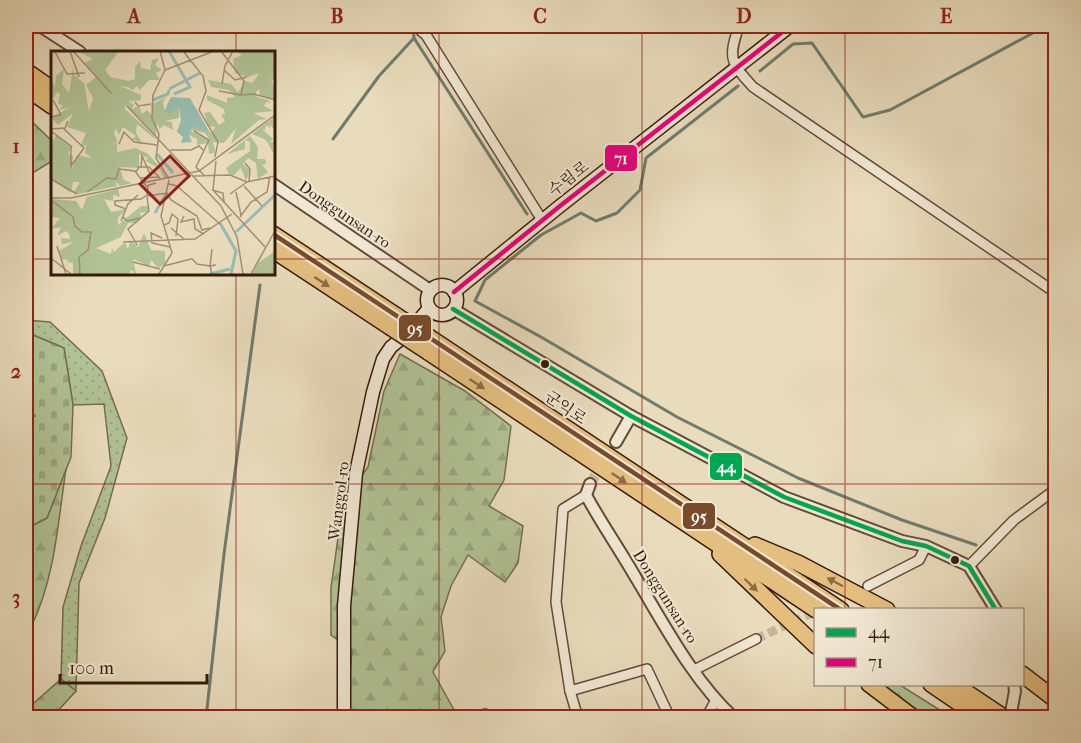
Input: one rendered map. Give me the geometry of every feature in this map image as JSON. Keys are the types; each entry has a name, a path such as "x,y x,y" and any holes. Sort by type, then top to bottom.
{"highway":[{"path":"26,71 51,88"},
{"path":"26,88 51,104"},
{"path":"274,235 394,322"},
{"path":"274,251 432,346 694,530 814,608"},
{"name":"군익로","path":"432,346 839,608"},
{"path":"718,529 798,563 885,608"},
{"path":"694,530 814,644"},
{"path":"1024,675 1056,700"},
{"path":"872,686 914,717"},
{"path":"935,686 994,715"},
{"path":"957,686 994,715"}],"main road":[{"name":"수림로","path":"454,292 735,67 790,26"},
{"path":"442,285 454,292 456,301 453,309 441,315 429,308 427,299 430,290 442,285"},
{"name":"Wanggol-ro","path":"344,717 344,606 358,462 383,359 429,308"}],"street":[{"path":"40,26 78,51"},
{"path":"420,26 421,31 426,35 542,220"},
{"path":"739,26 731,48 735,67 753,87 1056,293"},
{"name":"Donggunsan-ro","path":"274,185 430,290"},
{"path":"453,309 631,416 784,497 902,541 926,546 969,566 995,608"},
{"path":"616,442 631,416"},
{"path":"578,717 570,691 556,602 563,509 586,495 590,484"},
{"path":"969,566 1014,520 1056,489"},
{"name":"Donggunsan-ro","path":"586,495 694,669 716,700 734,717"},
{"path":"867,586 919,561 926,546"},
{"path":"694,669 756,639"},
{"path":"570,691 648,669 670,717"},
{"path":"1010,717 1014,686"},
{"path":"706,717 716,700"}],"green space":[{"path":"26,116 51,140 51,162 26,177"},
{"path":"26,320 50,322 102,371 127,438 105,518 79,583 76,691 61,679 63,607 81,546 111,466 104,404 73,405 64,348 26,332"},
{"path":"26,332 64,348 73,405 71,457 47,518 26,529 26,421 35,416 26,405"},
{"path":"400,354 465,391 511,426 504,480 489,506 523,526 518,563 505,582 468,555 451,586 441,617 445,651 433,672 458,717 350,717 349,690 352,650 331,635 331,588 343,502 368,467 384,391"},
{"path":"66,469 51,569 40,607 32,625 26,626 26,598 32,597 26,529 47,518"},
{"path":"26,546 32,597 26,598"},
{"path":"61,679 76,691 52,717 26,717 26,710"},
{"path":"867,686 902,686 951,717 917,717"}],"waterway":[{"path":"333,139 379,76 414,38 413,26"},
{"path":"760,71 793,44 812,43 863,117 890,110 1046,26"},
{"path":"414,38 527,214"},
{"path":"738,86 646,158 640,190 617,213 596,221 581,213 541,235 485,280 475,301 677,417 798,478 902,520 976,545"},
{"path":"206,718 224,554 260,285"}],"tunnel":[{"path":"590,484 616,442"},
{"path":"756,639 814,612"}],"transit line":[{"name":"71","path":"454,292 790,26"},
{"name":"95","path":"274,235 838,608"},
{"name":"44","path":"453,309 631,416 784,497 902,541 926,546 969,566 995,608"}]}
